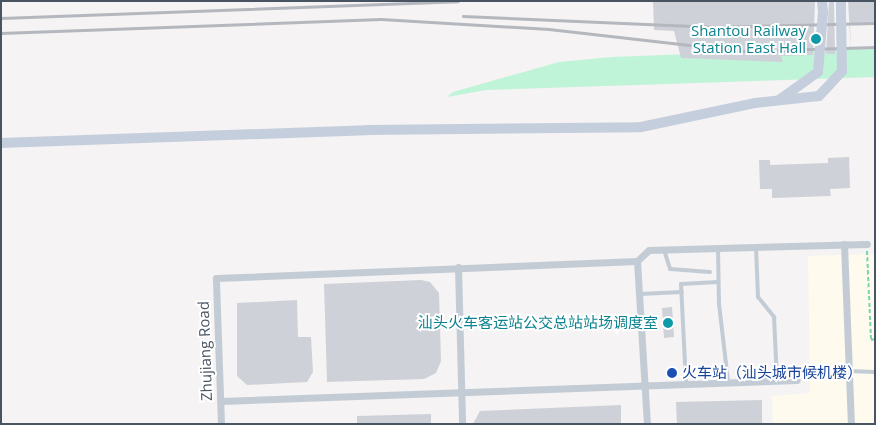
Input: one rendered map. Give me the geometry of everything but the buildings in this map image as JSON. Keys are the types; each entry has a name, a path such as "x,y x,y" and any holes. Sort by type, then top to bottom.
{"street":[{"path":"779,101 818,72 822,1"},
{"path":"1,143 436,128 641,127 779,101 818,96 842,71 841,1"},
{"path":"844,244 851,424"},
{"path":"462,424 458,267 637,261 649,250 867,244"},
{"path":"637,261 647,424"},
{"name":"Zhujiang Road","path":"221,424 216,278 458,267"},
{"path":"221,401 728,381 797,380"}],"lane":[{"path":"756,247 758,297 774,317 777,380"},
{"path":"718,248 718,282 728,381"},
{"path":"664,250 670,269 710,272"},
{"path":"686,383 682,284 718,282"},
{"path":"640,294 682,292"},
{"path":"849,371 875,372"}],"path":[{"path":"867,244 871,340 875,340"}],"shaded area":[{"path":"875,254 875,424 773,424 772,396 810,393 808,256"}],"green space":[{"path":"875,47 875,77 486,90 447,97 453,92 559,62 612,57"}],"railway":[{"path":"1,18 458,1"},
{"path":"463,16 715,27 875,23"},
{"path":"1,33 381,19 549,29 742,51 875,47"}],"place":[{"name":"Shantou Railway Station East Hall","path":"816,39"},
{"name":"汕头火车客运站公交总站站场调度室","path":"668,323"},
{"name":"火车站（汕头城市候机楼）","path":"672,373"}]}
